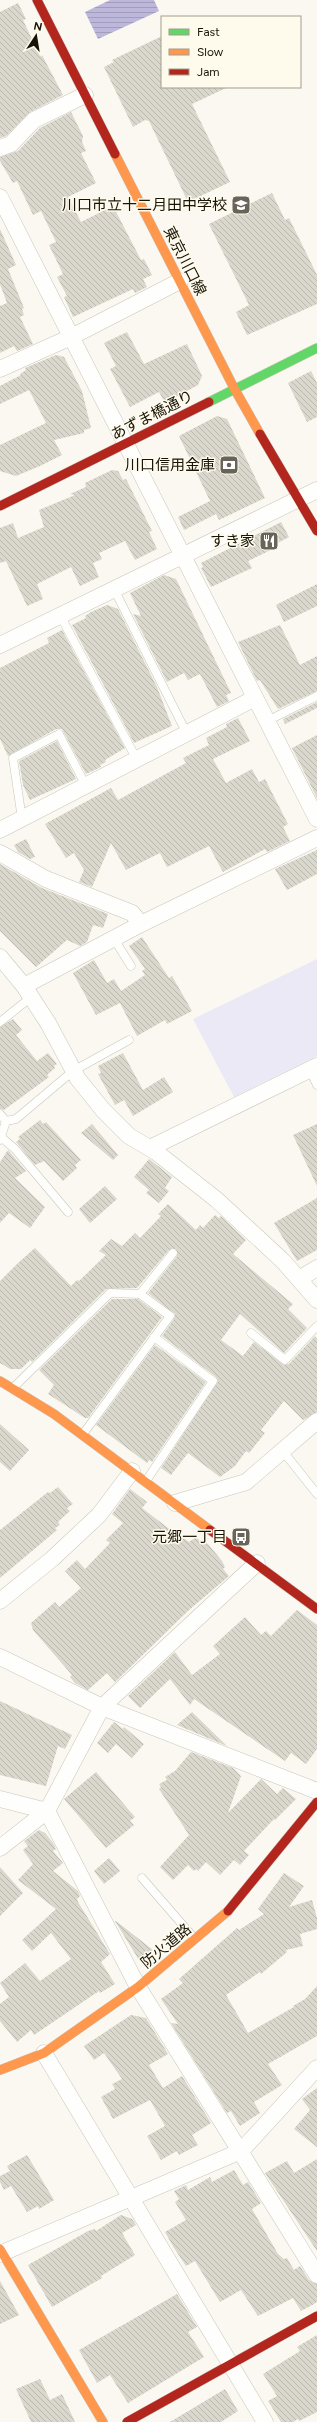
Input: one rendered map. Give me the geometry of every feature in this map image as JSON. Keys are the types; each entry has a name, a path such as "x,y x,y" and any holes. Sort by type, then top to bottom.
{"street":[{"name":"東京川口線","path":"37,0 234,388 297,500 317,531"},
{"path":"0,148 11,144 34,120 85,95"},
{"path":"0,197 317,819"},
{"path":"0,369 71,337 180,281"},
{"name":"あずま橋通り","path":"0,506 234,388 317,348"},
{"path":"0,645 317,490"},
{"path":"0,830 255,698"},
{"path":"27,992 141,924 317,838"},
{"path":"0,853 46,879 132,912 141,924"},
{"path":"2,964 27,992 48,1023 78,1079 103,1110 129,1136 150,1148 217,1200 283,1261 317,1300"},
{"path":"150,1148 314,1068"},
{"path":"298,1279 317,1268"},
{"path":"0,1381 54,1414 317,1608"},
{"path":"175,1503 246,1482 317,1421"},
{"path":"0,1601 52,1559 99,1515 132,1471"},
{"path":"0,1848 46,1811 102,1707 258,1563"},
{"path":"0,1657 102,1707 317,1791"},
{"path":"0,1799 46,1811 138,1987 317,2275"},
{"name":"防火道路","path":"0,2070 44,2053 138,1987 195,1940 235,1905 317,1802"},
{"path":"44,2053 265,2422"},
{"path":"103,2422 1,2252 241,2151 317,2068"},
{"path":"128,2422 317,2316"}],"lane":[{"path":"114,589 187,734"},
{"path":"60,615 137,760"},
{"path":"267,721 317,696"},
{"path":"22,819 13,758 58,734 86,786"},
{"path":"114,939 131,966"},
{"path":"0,1022 27,992"},
{"path":"68,1212 15,1148 0,1138 3,1117 16,1119 73,1070 129,1040"},
{"path":"314,1068 317,1085"},
{"path":"140,1294 173,1253"},
{"path":"12,1388 110,1293 140,1294 170,1316 82,1435"},
{"path":"251,1333 285,1360 317,1326"},
{"path":"146,1481 213,1381 154,1337"},
{"path":"282,1450 317,1494"},
{"path":"142,1878 195,1940"}],"shaded area":[{"path":"110,0 154,0 159,11 98,39 85,12"},
{"path":"317,959 317,1056 234,1097 193,1019"}],"building":[{"path":"18,3 26,19 23,20 40,56 42,55 63,95 30,112 6,136 0,138 0,12"},
{"path":"161,36 161,88 226,88 192,104 230,182 188,202 149,121 145,120 133,127 104,67 114,62 112,60"},
{"path":"71,112 83,136 82,142 86,151 81,153 96,183 68,197 81,222 113,206 141,260 144,259 152,275 143,279 147,287 135,293 133,289 73,317 64,297 67,296 57,277 63,274 49,245 56,242 41,211 33,215 17,181 13,183 0,161 0,157 18,151 40,128"},
{"path":"272,193 285,220 289,218 317,275 317,304 247,335 236,312 249,305 209,224"},
{"path":"0,229 16,265 8,269 24,308 22,309 24,315 20,317 33,344 17,351 14,346 0,353 0,306 7,303 0,284"},
{"path":"127,332 144,364 187,344 202,376 198,385 165,403 159,392 130,407 110,369 116,366 104,343"},
{"path":"56,355 64,357 82,391 91,428 84,430 84,433 54,440 62,455 40,466 16,476 0,471 0,445 46,423 29,390 0,404 0,386 21,375 20,374 26,370 25,368"},
{"path":"311,371 317,383 317,417 307,422 288,383"},
{"path":"217,416 227,419 265,498 219,520 216,514 184,530 178,517 210,501 179,436"},
{"path":"112,470 118,471 123,480 126,479 152,531 149,532 157,549 135,560 125,541 99,553 102,559 93,563 99,577 80,586 71,567 37,584 43,599 27,606 6,561 0,563 0,528 13,523 18,538 44,527 39,510 75,495 70,494 86,487 85,483"},
{"path":"281,522 289,537 272,546 273,549 248,561 252,568 211,587 201,568 203,567 201,563"},
{"path":"164,575 176,579 231,693 226,695 229,701 217,707 200,674 188,680 184,673 167,682 133,614 141,616 130,593"},
{"path":"317,584 317,606 284,622 276,605"},
{"path":"107,605 118,609 157,687 172,726 134,743 72,625 86,618 85,616 91,612"},
{"path":"280,625 300,665 317,656 317,691 278,709 260,680 257,681 238,642"},
{"path":"62,630 125,748 105,760 106,762 100,765 101,767 86,774 62,729 56,729 8,756 0,739 0,668 49,643 47,638"},
{"path":"317,702 317,708 285,724 283,719"},
{"path":"238,718 250,741 213,759 226,783 252,769 259,782 265,779 288,824 283,827 290,841 267,852 265,849 223,872 209,846 167,867 160,853 126,870 111,843 92,887 79,882 84,870 74,853 66,858 45,824 111,788 118,800 186,763 183,758 209,745 206,738 227,727 226,724"},
{"path":"317,735 317,798 292,748"},
{"path":"57,741 76,779 30,800 23,785 19,761"},
{"path":"26,839 35,857 30,859 18,852 14,845"},
{"path":"317,850 317,874 287,890 275,869"},
{"path":"0,864 42,888 108,914 103,928 93,925 87,942 80,946 67,940 36,967 0,931"},
{"path":"142,937 169,978 172,976 192,1011 167,1024 165,1020 137,1036 120,1003 96,1015 73,973 94,960 107,983 114,979 121,991 145,975 142,971 145,969 129,946"},
{"path":"13,1019 22,1030 16,1035 37,1061 48,1053 57,1064 54,1066 55,1068 47,1075 49,1077 4,1110 0,1109 0,1027"},
{"path":"123,1053 143,1090 164,1077 173,1092 133,1116 124,1100 115,1105 98,1074 101,1073 98,1066"},
{"path":"40,1120 43,1124 46,1122 81,1160 75,1165 77,1168 63,1181 44,1161 35,1165 16,1142 20,1139 18,1137"},
{"path":"92,1124 118,1155 113,1160 81,1133"},
{"path":"317,1124 317,1186 293,1135"},
{"path":"8,1150 26,1171 15,1178 45,1207 30,1228 9,1213 0,1223 0,1162"},
{"path":"149,1159 172,1177 165,1188 169,1191 159,1203 146,1193 149,1190 134,1177"},
{"path":"105,1186 117,1199 90,1223 79,1209"},
{"path":"317,1198 317,1250 297,1261 274,1223"},
{"path":"168,1204 196,1230 200,1225 203,1228 215,1215 219,1218 221,1216 246,1240 233,1254 293,1304 288,1309 307,1328 284,1353 240,1314 221,1340 243,1356 254,1342 284,1365 289,1364 315,1336 317,1338 317,1412 303,1420 284,1401 261,1430 265,1433 249,1453 246,1451 235,1466 220,1477 188,1453 171,1475 161,1468 218,1381 216,1377 162,1336 174,1319 175,1314 148,1293 177,1256 176,1249 169,1250 137,1288 106,1289 32,1362 30,1360 21,1369 10,1369 0,1363 0,1281 18,1263 35,1248 71,1286 77,1280 79,1281 106,1255 99,1251 111,1239 122,1246 135,1233 140,1238 161,1216 158,1214"},
{"path":"112,1299 138,1299 162,1317 88,1418 85,1418 48,1394 54,1385 39,1370"},
{"path":"155,1345 206,1382 152,1462 149,1460 147,1463 96,1425"},
{"path":"0,1424 29,1450 10,1471 0,1462"},
{"path":"58,1487 73,1504 67,1508 70,1511 58,1522 60,1525 55,1528 57,1530 0,1578 0,1530 48,1492 50,1493"},
{"path":"130,1489 147,1502 142,1508 172,1531 173,1530 189,1542 196,1537 202,1543 204,1541 209,1545 222,1561 225,1567 223,1569 229,1576 189,1610 115,1682 107,1673 88,1690 75,1683 70,1677 72,1675 33,1630 31,1623 55,1602 59,1607 81,1588 65,1571 77,1560 85,1569 110,1543 106,1540 123,1523 112,1514"},
{"path":"297,1610 317,1625 317,1749 306,1764 291,1753 285,1761 194,1699 190,1705 170,1679 140,1708 128,1696 175,1652 192,1675 220,1654 213,1646 245,1617 261,1635 266,1631 271,1636"},
{"path":"0,1701 72,1735 65,1749 58,1746 46,1786 0,1775"},
{"path":"192,1712 227,1746 177,1725"},
{"path":"114,1722 123,1729 124,1727 144,1744 132,1758 116,1744 108,1753 97,1743"},
{"path":"191,1752 233,1768 241,1776 228,1813 261,1779 277,1794 283,1788 296,1799 275,1820 274,1819 244,1851 249,1855 240,1865 234,1860 220,1875 206,1862 198,1871 196,1869 194,1871 188,1865 173,1880 160,1867 189,1835 159,1789 161,1787 159,1784 167,1780 165,1777 175,1771"},
{"path":"96,1772 135,1817 130,1821 134,1825 106,1848 64,1799"},
{"path":"39,1830 45,1833 53,1843 56,1849 53,1851 63,1863 53,1871 78,1891 80,1896 77,1899 78,1902 110,1954 101,1962 115,1984 100,1993 99,1991 34,2035 31,2030 17,2042 0,2021 0,2004 9,1997 0,1983 25,1963 40,1981 71,1959 51,1933 32,1951 22,1940 56,1909 18,1880 33,1864 23,1850 28,1846 24,1841"},
{"path":"109,1858 120,1871 104,1884 94,1871"},
{"path":"0,1867 23,1893 0,1916"},
{"path":"284,1873 304,1886 289,1907 312,1900 317,1918 317,1929 300,1934 303,1946 286,1950 287,1952 261,1974 260,1972 226,1995 248,2033 294,2007 293,2006 305,1999 317,1986 317,2036 268,2064 282,2085 254,2102 260,2113 240,2126 231,2111 227,2113 171,2023 178,2024 161,1999 183,1983 179,1979 237,1928 239,1930 264,1914 258,1909"},
{"path":"116,1921 153,1950 139,1960"},
{"path":"131,2015 146,2018 168,2054 149,2065 163,2088 182,2076 211,2123 192,2135 198,2145 179,2155 177,2151 161,2160 147,2136 165,2126 150,2100 113,2119 101,2097 115,2089 112,2084 122,2079 104,2053 94,2060 84,2046"},
{"path":"317,2088 317,2147 294,2129 310,2110 302,2099"},
{"path":"27,2155 54,2200 39,2209 38,2206 27,2212 11,2186 4,2190 0,2182 0,2176 10,2171 7,2166"},
{"path":"317,2159 317,2251 265,2173 287,2161 294,2173"},
{"path":"234,2170 243,2185 248,2182 261,2203 252,2209 278,2254 284,2259 287,2258 294,2270 300,2266 309,2280 317,2284 317,2302 301,2311 293,2298 258,2316 241,2290 220,2302 195,2261 186,2266 165,2232 186,2220 175,2202 179,2199 174,2191 186,2185 188,2190 210,2177 212,2182"},
{"path":"121,2215 132,2219 136,2225 122,2233 135,2255 101,2276 102,2278 52,2307 28,2265 88,2231 95,2229 96,2231"},
{"path":"0,2281 19,2315 0,2324"},
{"path":"177,2294 197,2327 188,2332 204,2357 128,2403 110,2375 97,2383 79,2350"},
{"path":"317,2335 317,2412 299,2421 298,2419 293,2422 281,2422 268,2401 277,2396 263,2374 300,2351 297,2347"},
{"path":"40,2379 50,2400 62,2394 75,2422 31,2422 16,2389"},
{"path":"225,2389 238,2411 221,2422 170,2422"}],"traffic: fast":[{"path":"209,402 317,348"}],"traffic: slow":[{"path":"115,154 234,388 260,434"},
{"path":"0,1381 54,1414 210,1530"},
{"path":"0,2070 44,2053 138,1987 228,1911"},
{"path":"0,2249 103,2422"}],"traffic: jam":[{"path":"37,0 115,154"},
{"path":"0,506 209,402"},
{"path":"260,434 317,531"},
{"path":"210,1530 317,1609"},
{"path":"228,1911 317,1802"},
{"path":"127,2422 317,2316"}],"place":[{"name":"川口市立十二月田中学校","path":"241,205"},
{"name":"川口信用金庫","path":"229,465"},
{"name":"すき家","path":"269,541"},
{"name":"元郷一丁目","path":"241,1537"}]}
